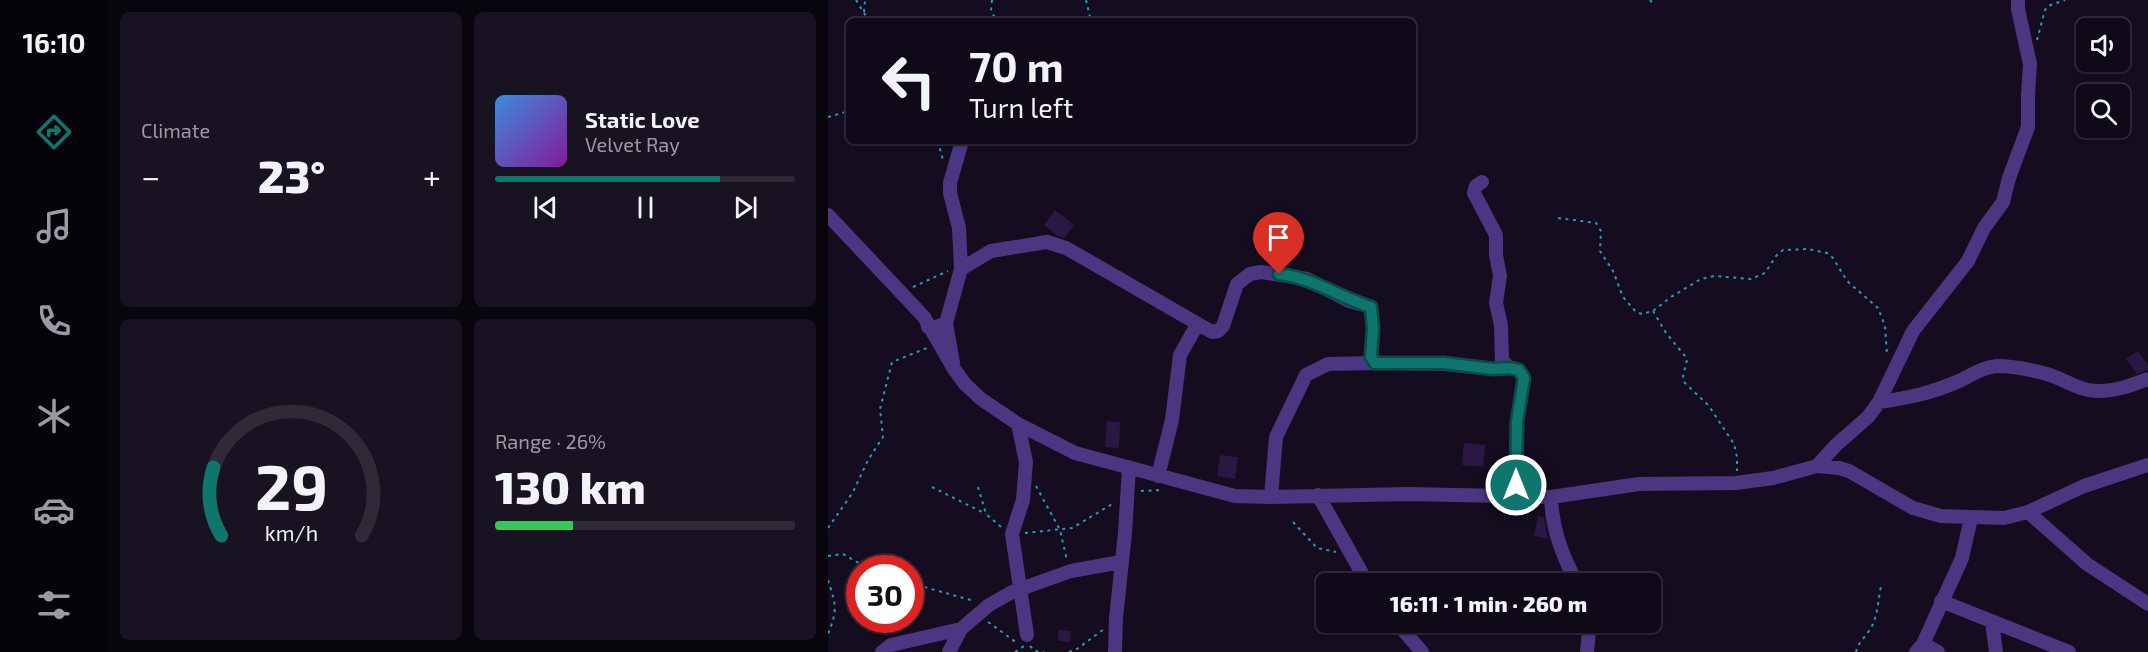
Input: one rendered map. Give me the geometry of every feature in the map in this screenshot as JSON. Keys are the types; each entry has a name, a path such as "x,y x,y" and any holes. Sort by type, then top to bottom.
{"street":[{"path":"1817,466 1836,445 1868,417 1879,402 1913,330 1968,261 1984,228 2003,202 2009,178 2028,127 2030,64 2018,0"},
{"path":"954,369 946,323 961,269 959,228 950,193 950,183 961,144"},
{"path":"1482,182 1476,186 1474,193 1496,235 1496,255 1500,276 1496,303 1501,325 1500,353 1502,361 1509,368"},
{"path":"828,215 924,317 964,384 981,399 1018,424 1075,453 1235,496 1408,494 1551,497 1639,484 1736,483 1773,478 1817,466 1849,471 1913,508 1941,516 2004,518 2028,512 2084,486 2148,465"},
{"path":"961,269 991,251 1047,242 1066,248 1212,332 1218,331 1223,326 1237,284 1250,274 1261,272 1297,276 1349,301 1371,307 1373,328 1371,357 1375,363"},
{"path":"928,327 934,328 946,323"},
{"path":"1158,476 1172,420 1180,355 1197,325"},
{"path":"1271,497 1276,437 1306,375 1328,364 1444,363 1493,369 1509,368 1519,370 1524,378 1517,422 1515,473 1517,498"},
{"path":"1879,402 1912,398 1959,381 1983,368 1997,366 2047,374 2098,392 2126,388 2148,379"},
{"path":"1018,424 1026,462 1023,500 1012,534 1022,590 1026,641"},
{"path":"1115,652 1129,467"},
{"path":"1318,495 1362,573"},
{"path":"1551,497 1552,515 1560,550 1572,573"},
{"path":"2028,512 2087,564 2148,604"},
{"path":"1938,652 1920,648 1962,558 1971,518"},
{"path":"882,652 891,645 961,628 1012,592 1071,571 1121,562"},
{"path":"1941,601 2069,652"},
{"path":"1992,622 1996,652"},
{"path":"949,652 961,628"},
{"path":"1406,633 1422,652"},
{"path":"1587,652 1589,633"}],"path":[{"path":"856,0 867,18"},
{"path":"864,12 865,0"},
{"path":"992,0 991,11 995,18"},
{"path":"1086,0 1090,18"},
{"path":"1650,0 1653,4"},
{"path":"2036,42 2045,10 2048,6 2065,0"},
{"path":"828,117 846,112"},
{"path":"1558,218 1596,223 1601,231 1600,251 1613,271 1623,297 1636,312 1642,314 1653,311 1701,279 1714,276 1751,279 1765,273 1776,256 1783,250 1808,249 1827,253 1833,258 1847,281 1878,308 1885,326 1889,379"},
{"path":"902,291 935,278 943,272 961,269"},
{"path":"1653,311 1666,333 1687,360 1683,376 1684,382 1709,406 1734,444 1737,456 1736,483"},
{"path":"828,528 853,492 868,460 883,437 880,409 892,362 938,343"},
{"path":"1026,462 1031,477 1060,530 1071,571"},
{"path":"932,487 986,514 1012,534 1072,528 1115,502 1127,499 1137,491 1172,489"},
{"path":"978,487 986,514"},
{"path":"1293,522 1317,548 1353,557"},
{"path":"828,556 846,556"},
{"path":"828,580 835,600 836,615 828,634"},
{"path":"1856,652 1876,615 1881,586"},
{"path":"924,588 985,609 1002,633 1026,641 1015,652"},
{"path":"1069,652 1101,633 1116,618"}],"building":[{"path":"1055,210 1074,225 1064,238 1044,225"},
{"path":"2138,351 2148,365 2148,370 2137,374 2126,359"},
{"path":"1107,421 1120,422 1119,448 1105,447"},
{"path":"1464,443 1485,445 1483,467 1462,465"},
{"path":"1220,455 1238,457 1235,479 1217,476"},
{"path":"1538,516 1544,517 1548,539 1534,536"},
{"path":"1058,630 1071,631 1070,642 1058,641"}],"route":[{"path":"1279,274 1307,279 1349,301 1371,307 1373,328 1371,357 1375,363 1444,363 1519,370 1524,378 1517,422 1516,485"}]}
